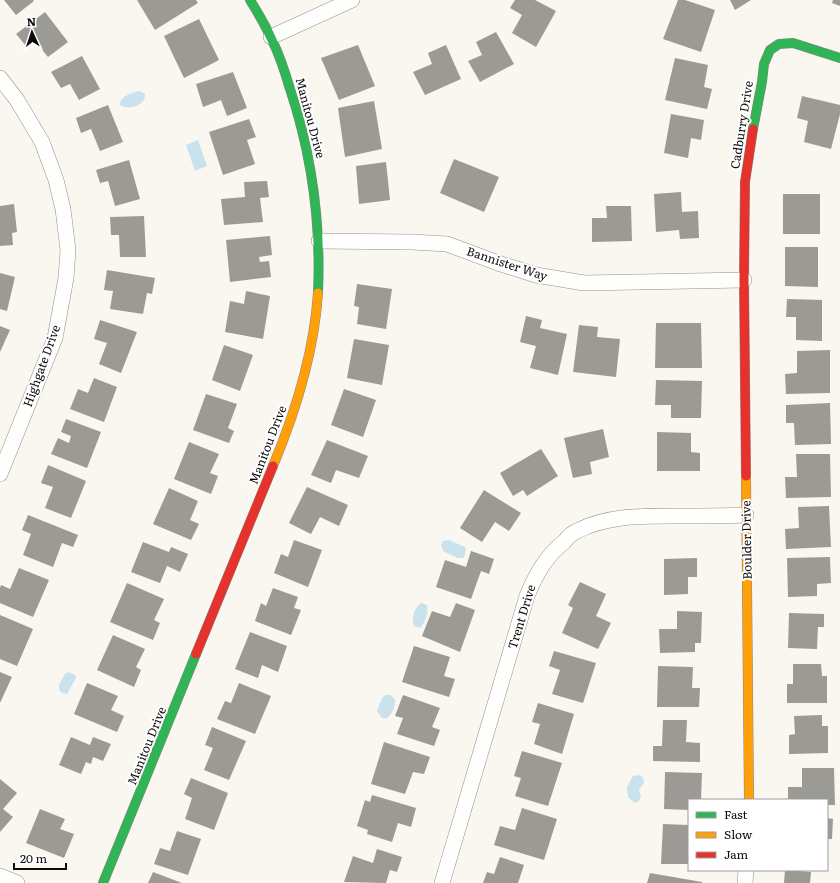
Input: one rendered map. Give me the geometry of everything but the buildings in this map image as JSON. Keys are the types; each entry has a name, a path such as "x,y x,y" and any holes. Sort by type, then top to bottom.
{"street":[{"name":"Manitou Drive","path":"103,883 288,429 304,378 313,335 317,298 319,241 308,156 301,124 292,94 271,37 250,0"},
{"path":"271,37 352,0"},
{"name":"Cadburry Drive","path":"744,280 745,182 750,142 762,82 764,64 770,50 779,44 792,43 840,58"},
{"name":"Highgate Drive","path":"0,78 17,100 42,142 56,180 64,209 68,250 66,278 55,338 0,474"},
{"name":"Bannister Way","path":"319,241 447,244 536,275 584,283 744,280"},
{"name":"Boulder Drive","path":"744,280 749,799"},
{"name":"Trent Drive","path":"442,883 527,596 534,578 542,564 557,547 575,532 600,521 656,516 746,515"},
{"path":"745,883 746,871"},
{"path":"0,876 17,883"}],"water":[{"path":"138,91 145,94 145,98 140,104 132,107 124,107 120,105 120,102 124,97"},
{"path":"198,140 207,166 195,171 186,145"},
{"path":"449,540 465,547 464,558 458,558 443,551 441,545 443,541"},
{"path":"421,603 427,605 427,614 420,628 414,626 413,617 415,610"},
{"path":"69,672 76,676 75,680 67,694 62,693 59,690 59,685 65,674"},
{"path":"386,695 392,696 395,700 395,705 389,717 382,718 377,711 382,698"},
{"path":"638,775 643,777 644,783 639,790 641,796 639,801 635,803 628,797 627,787 633,776"}],"traffic: fast":[{"path":"250,0 267,30 280,58 298,114 304,139 316,216 319,267 318,293"},
{"path":"753,129 764,64 770,50 779,44 793,43 840,58"},
{"path":"103,883 196,654"}],"traffic: slow":[{"path":"273,466 303,382 313,338 318,293"},
{"path":"746,476 749,799"}],"traffic: jam":[{"path":"746,476 744,280 745,182 753,129"},
{"path":"196,654 273,466"}]}
